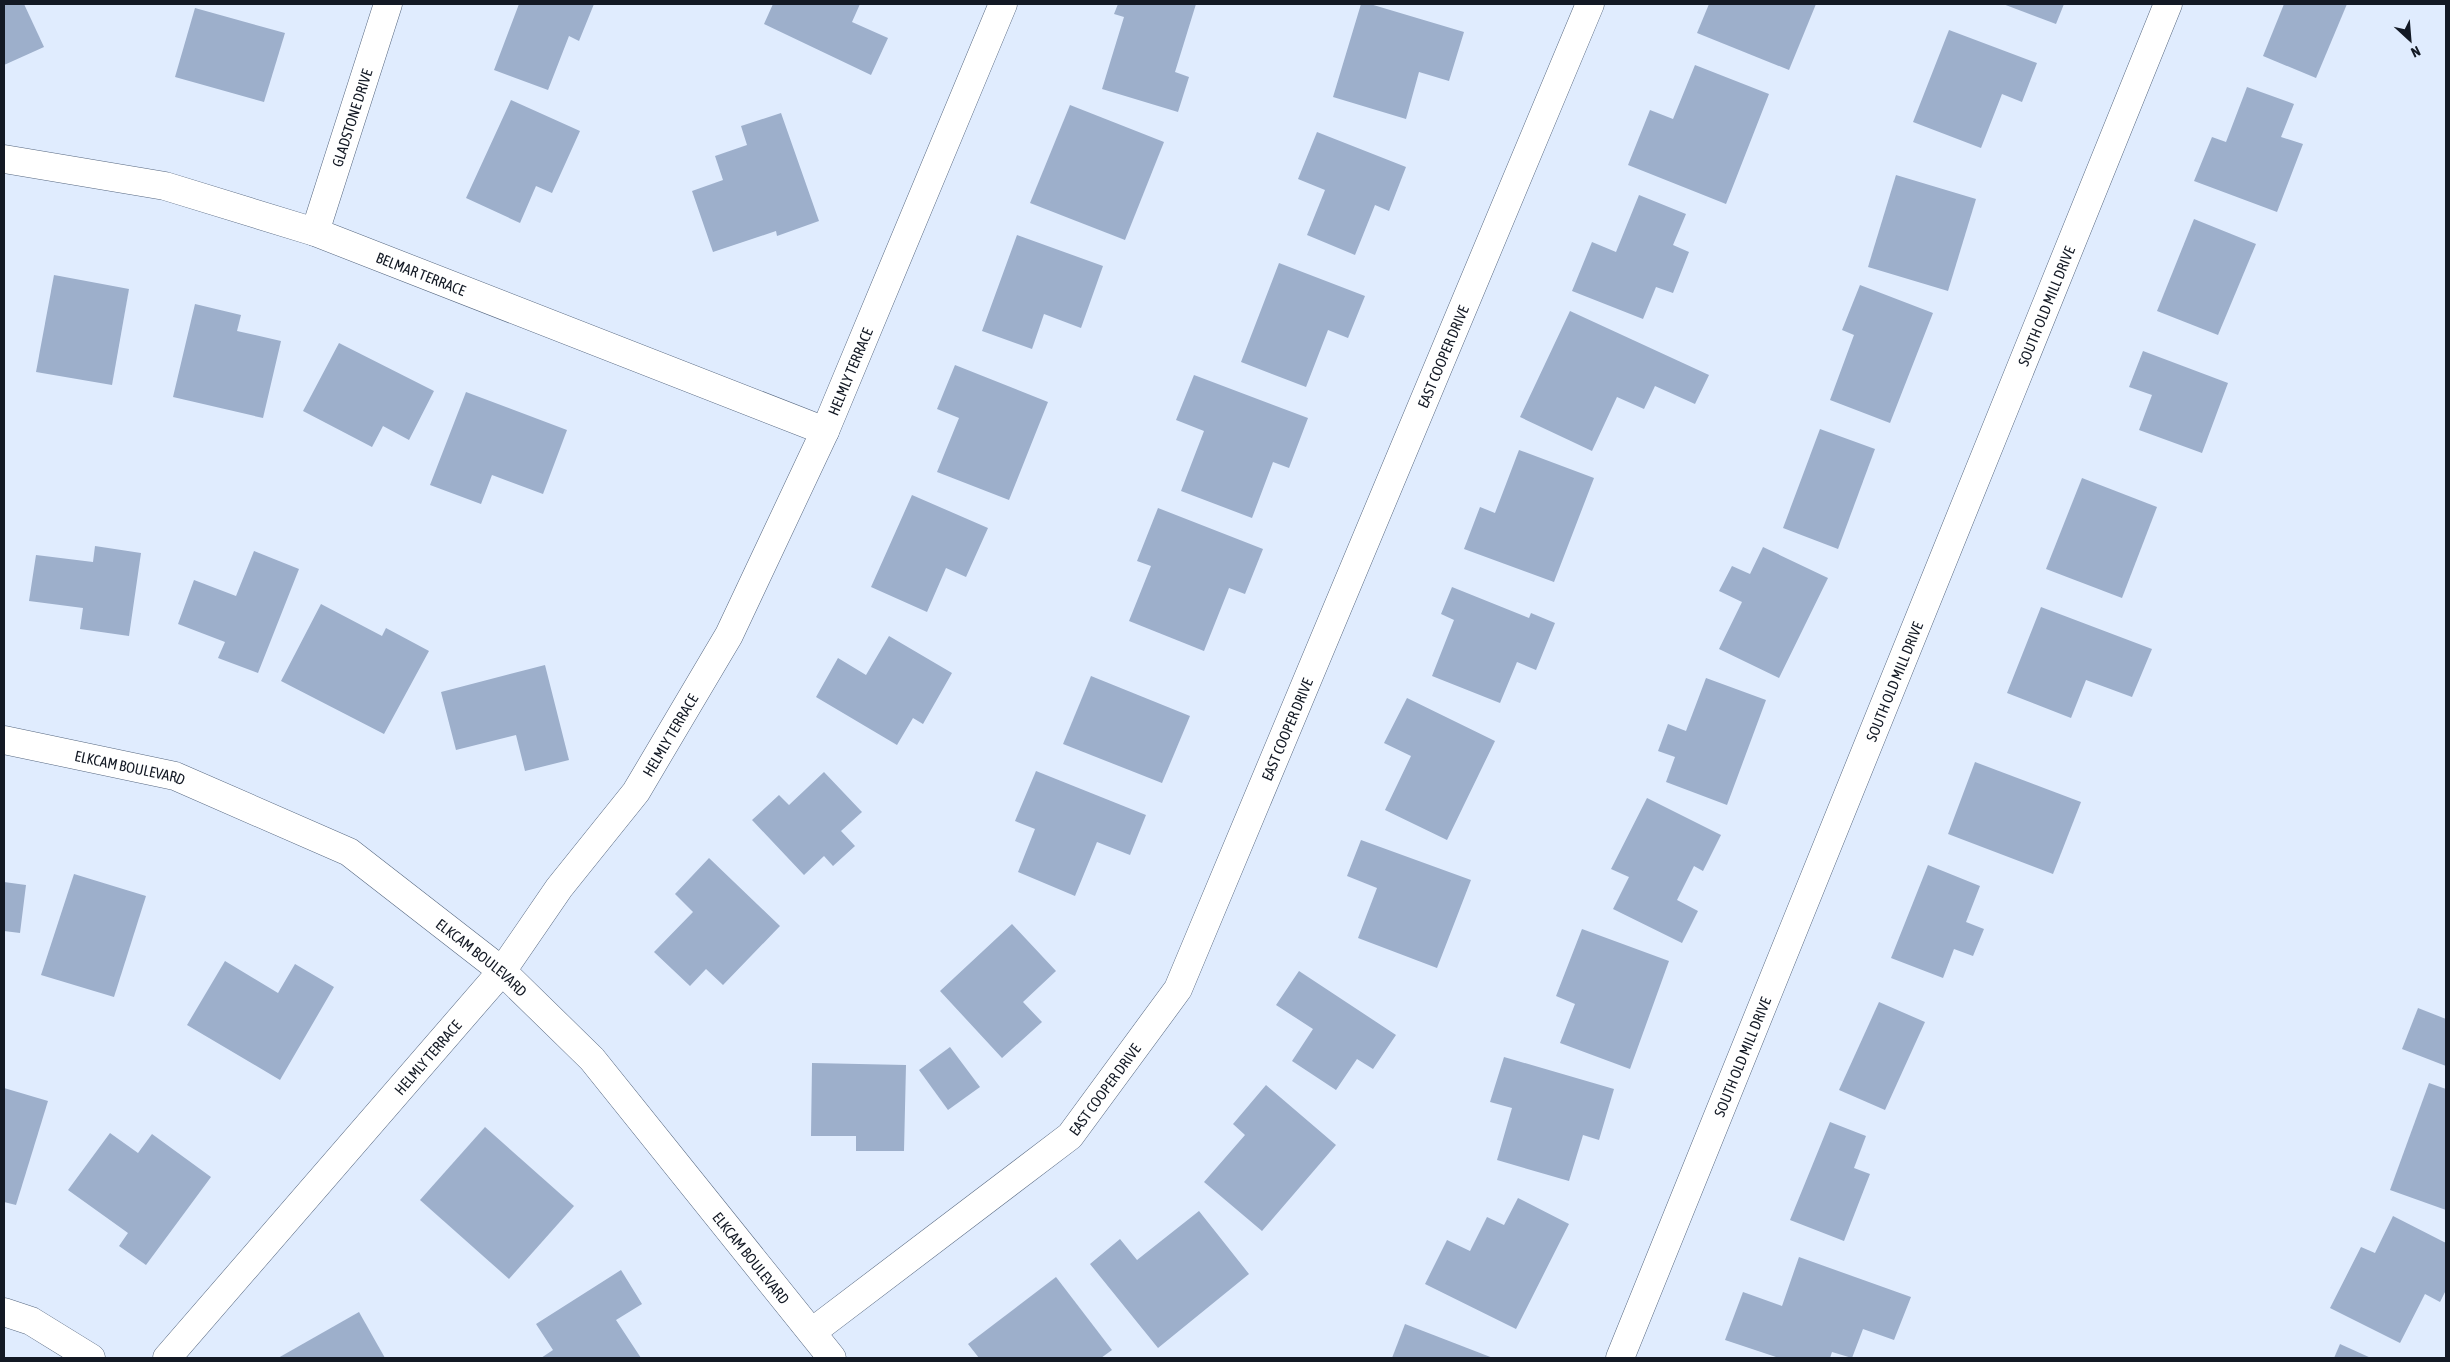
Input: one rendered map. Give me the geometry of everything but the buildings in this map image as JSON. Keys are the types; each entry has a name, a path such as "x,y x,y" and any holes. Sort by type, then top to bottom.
{"street":[{"name":"GLADSTONE DRIVE","path":"315,232 388,4"},
{"name":"HELMLY TERRACE","path":"167,1358 502,971 559,888 636,792 729,635 825,431 1003,4"},
{"name":"EAST COOPER DRIVE","path":"812,1332 1070,1136 1178,989 1590,4"},
{"name":"SOUTH OLD MILL DRIVE","path":"1620,1358 2168,4"},
{"name":"BELMAR TERRACE","path":"4,159 165,186 315,232 825,431"},
{"name":"ELKCAM BOULEVARD","path":"4,740 175,776 349,852 502,971 592,1059 832,1358"},
{"path":"4,1312 31,1321 91,1358"}]}
